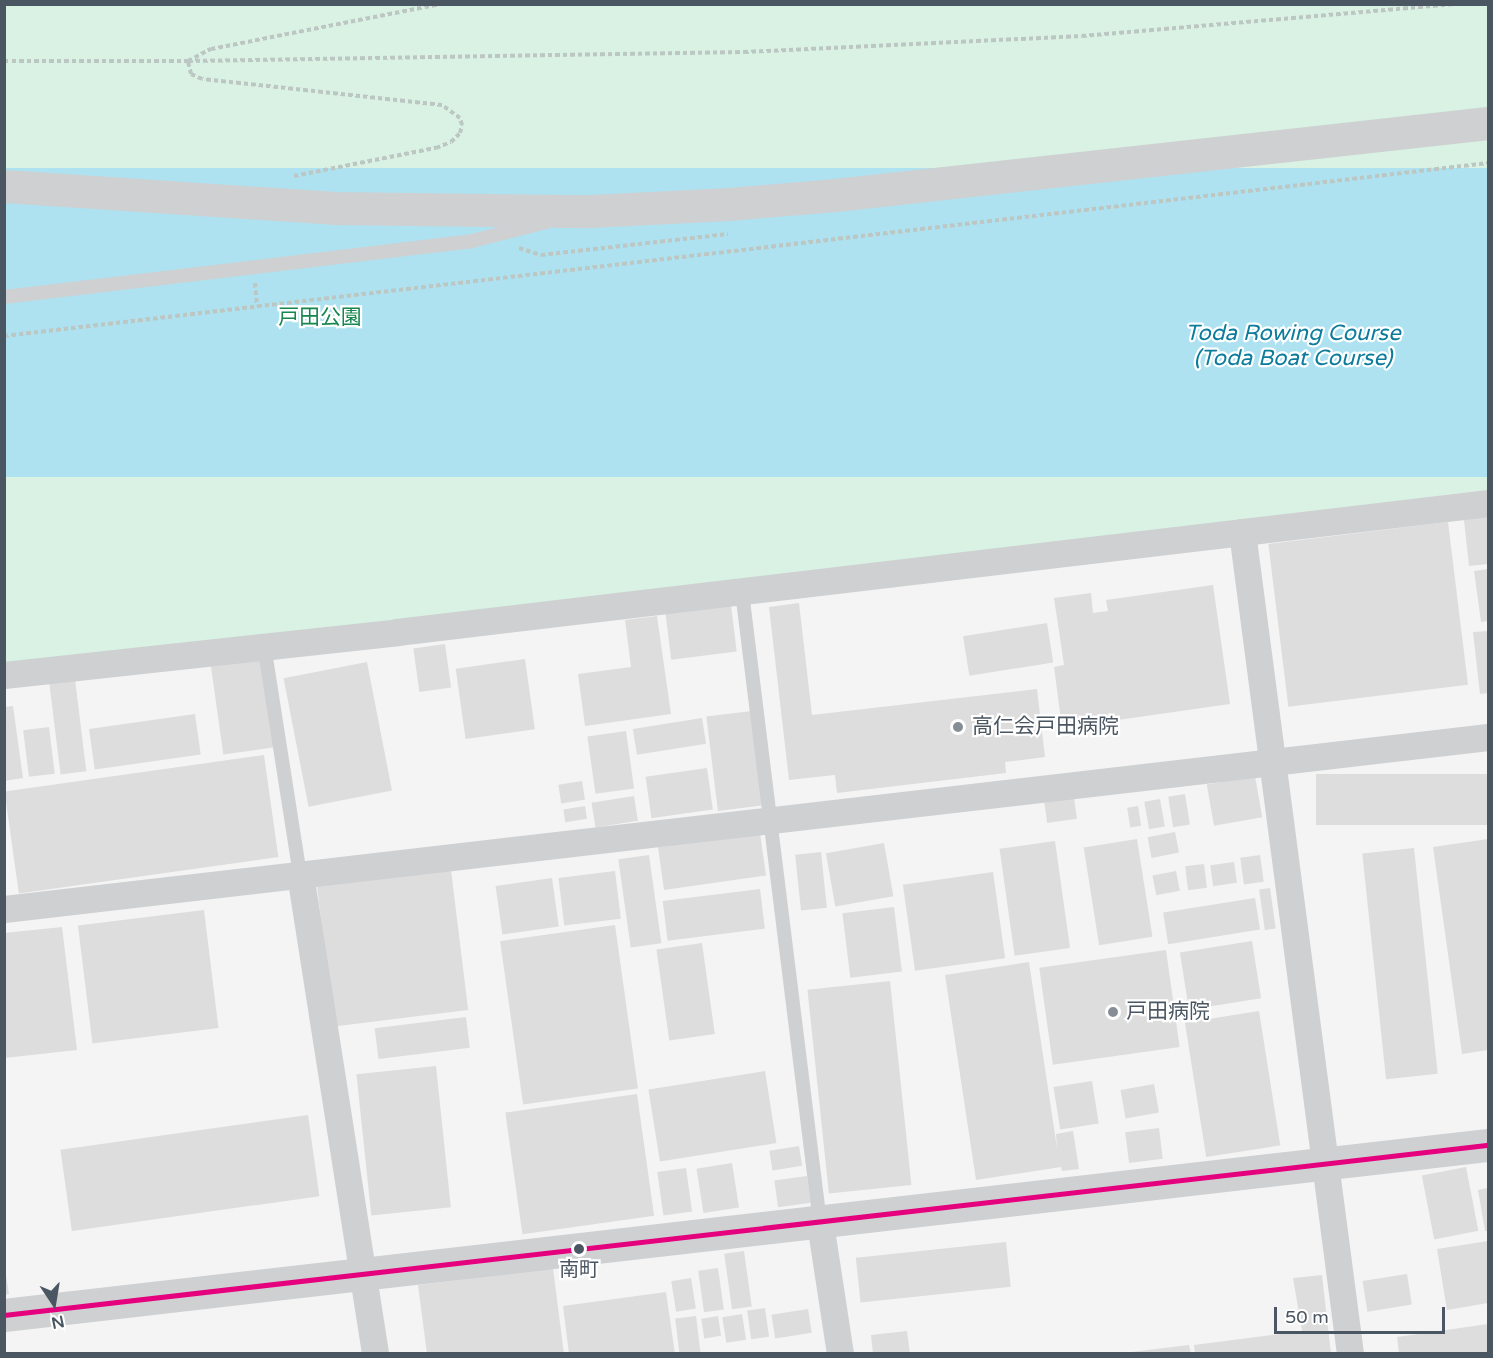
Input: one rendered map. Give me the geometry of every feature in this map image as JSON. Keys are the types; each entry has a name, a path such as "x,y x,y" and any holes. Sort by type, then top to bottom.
{"street":[{"path":"4,186 332,208 590,211 729,204 835,195 1488,123"},
{"path":"4,675 742,592 1488,503"},
{"path":"1242,532 1350,1353"},
{"path":"4,909 1488,736"},
{"path":"300,874 375,1353"},
{"path":"4,1315 1488,1145"},
{"path":"820,1222 840,1353"}],"lane":[{"path":"4,297 472,241 590,211"},
{"path":"742,592 820,1222"},
{"path":"264,645 300,874"}],"path":[{"path":"188,62 211,49 441,4"},
{"path":"4,61 188,62 550,57 937,44 1156,30 1455,4"},
{"path":"188,62 191,74 202,80 442,105 460,118 462,125 460,133 452,142 436,148 289,176"},
{"path":"4,336 1488,163"},
{"path":"254,277 257,306"}],"green space":[{"name":"戸田公園","path":"4,5 1488,5 1488,490 5,671"}],"water":[{"name":"Toda Rowing Course (Toda Boat Course)","path":"4,168 1488,168 1488,477 4,477"}],"building":[{"path":"1488,508 1488,564 1469,566 1463,511"},
{"path":"1448,522 1468,685 1288,707 1268,544"},
{"path":"1488,569 1488,621 1481,622 1474,571"},
{"path":"1213,585 1230,704 1062,728 1054,667 1064,665 1054,598 1091,593 1093,613 1108,611 1106,600"},
{"path":"730,597 737,652 671,660 664,605"},
{"path":"799,603 812,715 1037,689 1045,757 1005,762 1006,773 837,793 835,775 789,780 769,607"},
{"path":"657,616 671,714 585,726 578,674 631,667 625,620"},
{"path":"1047,623 1053,663 969,676 963,636"},
{"path":"1488,631 1488,693 1480,694 1473,632"},
{"path":"445,644 451,688 419,692 413,648"},
{"path":"263,656 276,747 223,754 211,663"},
{"path":"525,659 535,729 466,739 456,669"},
{"path":"367,662 392,791 309,807 284,678"},
{"path":"75,679 86,771 61,774 49,682"},
{"path":"13,706 23,778 4,781 4,707"},
{"path":"752,711 764,805 718,811 706,717"},
{"path":"195,714 201,755 95,769 89,729"},
{"path":"702,718 706,744 637,755 633,729"},
{"path":"49,727 55,774 29,777 23,730"},
{"path":"626,731 634,788 595,794 587,736"},
{"path":"264,755 278,857 19,893 5,791"},
{"path":"707,768 713,810 651,818 646,777"},
{"path":"1316,774 1488,774 1488,825 1316,825"},
{"path":"1255,776 1262,817 1214,826 1207,785"},
{"path":"582,781 585,800 561,804 558,785"},
{"path":"1185,794 1190,825 1173,827 1168,797"},
{"path":"634,796 638,821 595,827 592,803"},
{"path":"1074,798 1077,819 1047,823 1044,802"},
{"path":"1160,799 1165,827 1149,829 1144,802"},
{"path":"585,806 587,819 565,822 563,809"},
{"path":"1138,806 1141,826 1130,827 1127,808"},
{"path":"1175,832 1179,853 1152,858 1148,837"},
{"path":"760,833 766,876 664,890 658,847"},
{"path":"1137,839 1152,937 1099,945 1084,847"},
{"path":"1488,839 1488,1050 1462,1054 1433,847"},
{"path":"1055,841 1070,948 1015,956 1000,849"},
{"path":"884,843 893,896 835,906 826,853"},
{"path":"1414,848 1438,1074 1386,1079 1362,853"},
{"path":"821,852 827,908 801,910 795,855"},
{"path":"649,855 661,943 631,947 618,859"},
{"path":"1260,855 1264,882 1244,885 1240,858"},
{"path":"1234,862 1237,883 1213,886 1210,865"},
{"path":"1204,864 1207,888 1188,890 1185,866"},
{"path":"451,870 468,1010 334,1026 317,886"},
{"path":"615,871 621,919 564,926 558,878"},
{"path":"1176,871 1180,891 1156,895 1152,876"},
{"path":"993,872 1005,958 915,971 903,885"},
{"path":"552,878 559,927 502,934 496,886"},
{"path":"1270,888 1276,929 1265,930 1259,890"},
{"path":"760,889 765,929 668,941 663,901"},
{"path":"1255,898 1260,930 1168,944 1163,913"},
{"path":"894,907 902,972 850,978 842,913"},
{"path":"204,910 219,1028 92,1044 78,925"},
{"path":"615,925 638,1088 523,1105 500,941"},
{"path":"62,927 77,1050 4,1058 4,933"},
{"path":"1252,941 1261,998 1189,1010 1180,952"},
{"path":"702,943 715,1034 669,1041 656,949"},
{"path":"1166,950 1180,1047 1053,1065 1039,968"},
{"path":"1029,962 1057,1148 1056,1134 1073,1131 1079,1169 1062,1171 1061,1167 976,1180 945,975"},
{"path":"890,981 911,1185 829,1194 807,990"},
{"path":"1259,1011 1280,1145 1206,1157 1185,1023"},
{"path":"466,1017 470,1048 378,1059 375,1028"},
{"path":"436,1066 451,1207 371,1216 356,1074"},
{"path":"765,1071 776,1143 660,1162 648,1089"},
{"path":"1092,1081 1099,1123 1060,1130 1053,1087"},
{"path":"1154,1084 1159,1113 1126,1118 1121,1090"},
{"path":"637,1094 654,1216 522,1234 505,1113"},
{"path":"308,1115 319,1196 72,1231 60,1150"},
{"path":"1159,1128 1163,1159 1129,1163 1125,1132"},
{"path":"799,1146 802,1166 772,1170 769,1151"},
{"path":"732,1163 739,1207 703,1213 696,1169"},
{"path":"1466,1167 1478,1231 1434,1239 1422,1176"},
{"path":"686,1168 692,1212 663,1216 657,1172"},
{"path":"807,1176 811,1203 778,1207 774,1181"},
{"path":"1488,1188 1488,1231 1485,1231 1478,1190"},
{"path":"1488,1241 1488,1303 1447,1310 1437,1249"},
{"path":"1006,1242 1011,1287 861,1303 856,1258"},
{"path":"744,1251 752,1306 732,1309 724,1254"},
{"path":"553,1268 564,1354 427,1354 418,1285"},
{"path":"718,1268 724,1310 704,1312 698,1271"},
{"path":"5,1269 9,1294 5,1295"},
{"path":"1407,1274 1412,1305 1367,1312 1363,1281"},
{"path":"1322,1275 1331,1354 1195,1354 1194,1345 1302,1331 1293,1278"},
{"path":"691,1278 696,1309 676,1312 671,1281"},
{"path":"666,1292 675,1354 569,1354 563,1306"},
{"path":"765,1308 769,1337 751,1339 747,1311"},
{"path":"808,1309 812,1333 775,1338 771,1315"},
{"path":"742,1314 746,1340 726,1343 722,1317"},
{"path":"696,1316 701,1354 680,1354 675,1319"},
{"path":"718,1316 721,1336 704,1338 701,1319"},
{"path":"1488,1324 1488,1354 1399,1354 1397,1337"},
{"path":"907,1331 910,1354 873,1354 871,1335"},
{"path":"1189,1345 1191,1354 1131,1354 1131,1352"}],"transit line":[{"path":"4,1315 1488,1145"}],"place":[{"name":"高仁会戸田病院","path":"958,727"},
{"name":"戸田病院","path":"1113,1012"},
{"name":"南町","path":"579,1249"}]}
